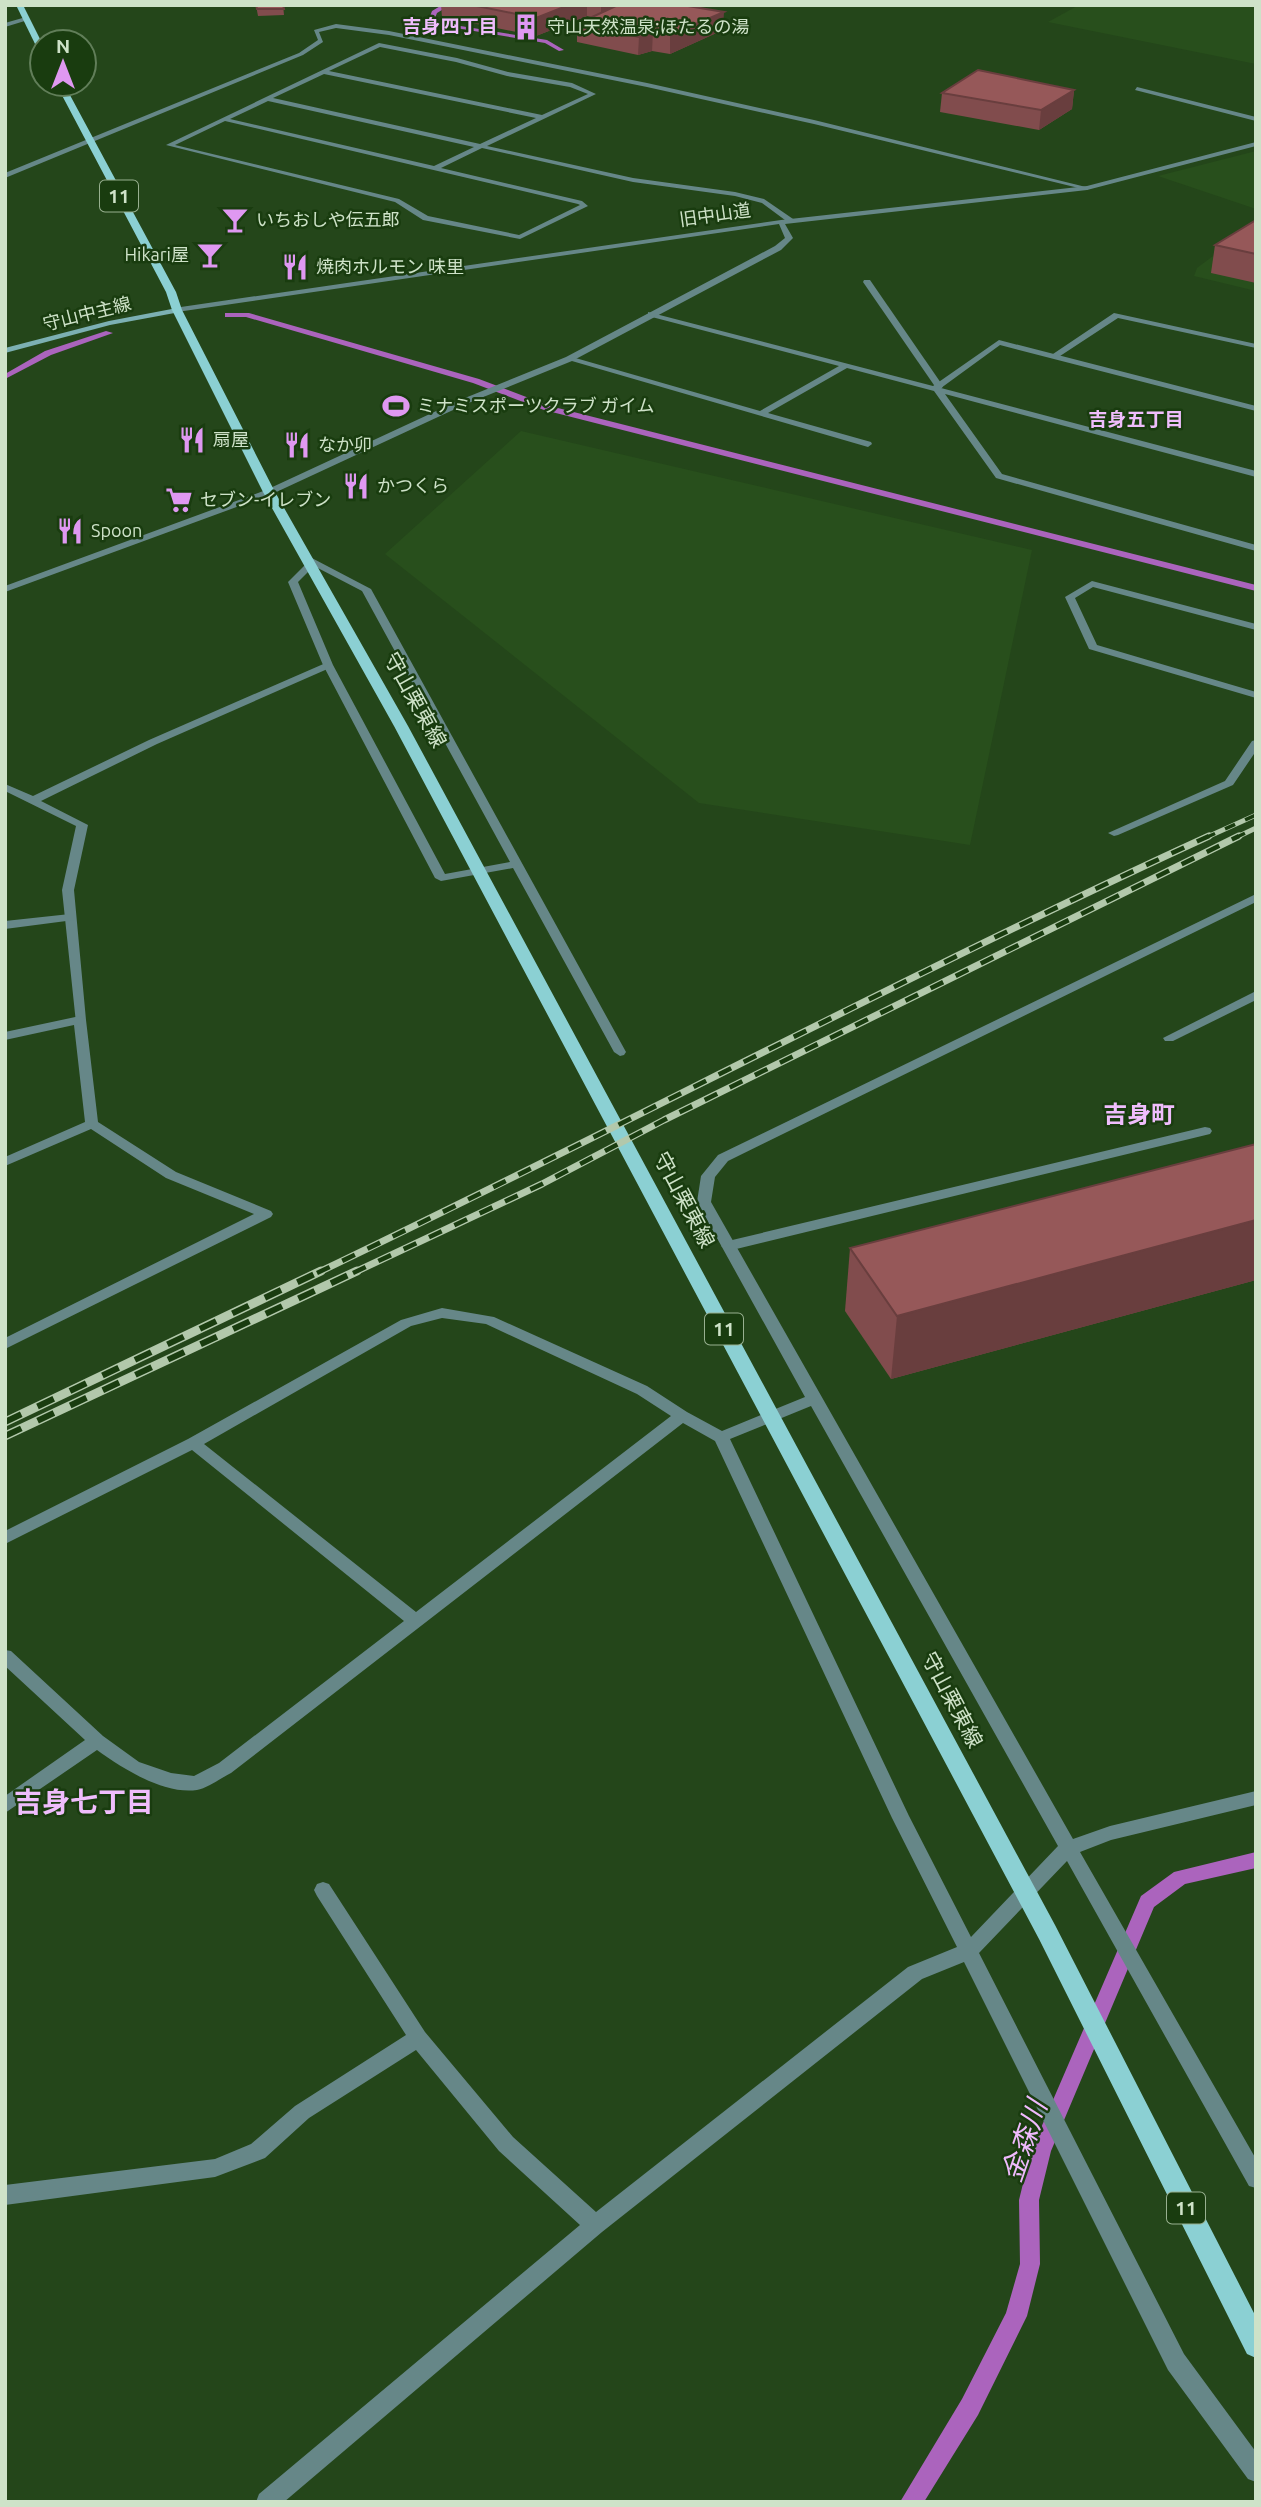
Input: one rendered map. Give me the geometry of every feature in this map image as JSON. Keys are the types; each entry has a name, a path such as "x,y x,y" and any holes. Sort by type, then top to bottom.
{"main road":[{"path":"19,5 31,28"},
{"name":"守山栗東線","path":"67,98 171,292 177,310 269,492 401,726 1047,1932 1256,2345"},
{"name":"守山中主線","path":"5,351 109,323 177,310"}],"street":[{"path":"5,25 26,19"},
{"path":"5,177 301,54 321,41 316,31 336,26 390,33 647,85 1087,188"},
{"path":"224,119 579,202 584,206 520,237 426,218 397,200 169,145 379,45 457,60 508,74 572,85 593,94 435,168"},
{"path":"324,72 542,117"},
{"path":"1137,89 1256,119"},
{"path":"267,99 633,180 745,196 764,201 792,221"},
{"name":"旧中山道","path":"177,310 781,222 1087,188 1256,144"},
{"path":"5,589 269,492 505,385 569,359 778,248 789,237 781,222"},
{"path":"867,282 999,476 1256,548"},
{"path":"650,314 938,387 1256,474"},
{"path":"1054,356 1117,315 1256,346"},
{"path":"938,387 999,342 1256,409"},
{"path":"569,359 868,444"},
{"path":"760,414 847,365"},
{"path":"517,864 441,878 328,665 293,582 308,561 366,589 517,864 620,1052"},
{"path":"1256,628 1092,584 1070,597 1093,647 1256,695"},
{"path":"34,800 153,742 328,665"},
{"path":"1114,833 1229,783 1256,743"},
{"path":"5,787 82,825 68,890 92,1124"},
{"path":"1256,897 723,1158 708,1176 704,1202 1067,1849 1256,2179"},
{"path":"5,925 70,918"},
{"path":"1169,1038 1256,995"},
{"path":"5,1036 80,1020"},
{"path":"5,1162 92,1124"},
{"path":"5,1344 266,1214 171,1175 92,1124"},
{"path":"728,1246 1205,1132"},
{"path":"5,1538 192,1443 406,1323 442,1312 489,1320 642,1390 721,1437 901,1818 1176,2362 1256,2471"},
{"path":"721,1437 814,1399"},
{"path":"5,1656 97,1741 133,1767 171,1780 196,1783 225,1768 682,1416"},
{"path":"192,1443 416,1620"},
{"path":"5,1806 97,1741"},
{"path":"267,2502 595,2225 915,1973 969,1951 1067,1849 1110,1833 1256,1798"},
{"path":"323,1890 418,2038 506,2144 595,2225"},
{"path":"5,2195 215,2168 258,2151 302,2112 418,2038"}],"shaded area":[{"path":"1079,5 1256,5 1256,64 1048,22"},
{"path":"1256,151 1256,209 1158,176"},
{"path":"1256,224 1256,291 1194,276 1197,268"},
{"path":"521,431 1032,550 970,845 699,803 385,554"}],"building":[{"path":"256,5 283,5 284,9 257,9"},
{"path":"472,5 569,5 536,18"},
{"path":"618,5 682,5 724,12 670,35 653,32 639,37 577,24"},
{"path":"978,70 1074,90 1041,110 942,93"},
{"path":"1256,220 1256,254 1215,245"},
{"path":"1256,1144 1256,1220 897,1316 850,1248"}],"waterway":[{"path":"447,5 434,12 432,19 440,24 547,42 561,50"},
{"path":"228,315 246,315 476,381 547,408 1256,588"},
{"path":"5,377 48,353 109,333"},
{"name":"金森川","path":"911,2502 970,2407 1016,2316 1030,2264 1029,2200 1041,2151 1147,1902 1180,1877 1256,1860"}],"railway":[{"path":"1205,838 1256,815"},
{"path":"1235,838 1256,828"},
{"path":"317,1273 985,942 1209,836"},
{"path":"353,1273 542,1184 664,1120 1239,836"},
{"path":"5,1422 321,1271"},
{"path":"5,1436 357,1271"}],"place":[{"name":"守山天然温泉;ほたるの湯","path":"526,27"},
{"name":"いちおしや伝五郎","path":"235,220"},
{"name":"Hikari屋","path":"210,255"},
{"name":"焼肉ホルモン 味里","path":"295,267"},
{"name":"ミナミスポーツクラブ ガイム","path":"396,406"},
{"name":"扇屋","path":"192,440"},
{"name":"なか卯","path":"297,445"},
{"name":"かつくら","path":"356,486"},
{"name":"セブン-イレブン","path":"179,500"},
{"name":"Spoon","path":"70,531"}],"district":[{"name":"吉身四丁目","path":"450,26"},
{"name":"吉身五丁目","path":"1136,419"},
{"name":"吉身町","path":"1139,1115"},
{"name":"吉身七丁目","path":"84,1802"}]}
